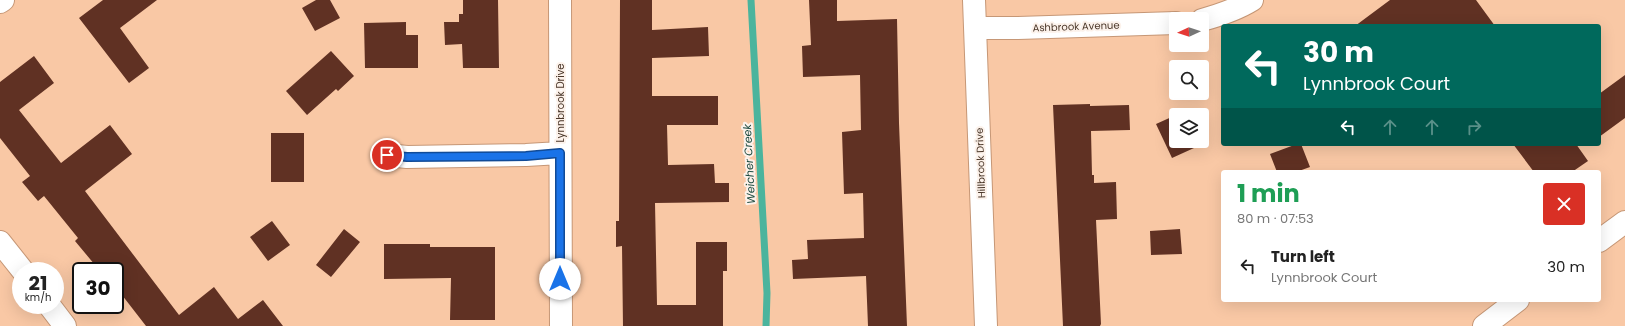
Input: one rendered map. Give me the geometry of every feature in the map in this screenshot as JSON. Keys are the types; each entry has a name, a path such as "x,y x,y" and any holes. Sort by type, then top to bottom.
{"street":[{"name":"Lynnbrook Drive","path":"560,0 561,326"},
{"name":"Hillbrook Drive","path":"974,0 986,326"},
{"path":"1209,18 1226,14 1252,0"},
{"name":"Ashbrook Avenue","path":"975,28 1169,23"},
{"path":"387,155 407,157 526,156 560,153"},
{"path":"1601,240 1625,222"},
{"path":"0,242 16,262"},
{"path":"1484,326 1515,302"},
{"path":"56,314 65,326"}],"building":[{"path":"103,0 157,0 120,28 149,68 129,83 79,18"},
{"path":"316,0 330,0 340,18 315,31 302,8"},
{"path":"463,0 498,0 499,68 463,68 462,44 445,45 444,22 459,22 459,14 463,14"},
{"path":"620,0 652,0 652,30 708,27 709,56 652,58 652,96 718,96 718,125 667,125 668,165 714,164 715,183 729,183 729,202 655,203 657,305 696,305 696,242 727,242 727,271 723,271 723,326 623,326 622,246 616,247 616,221 619,221"},
{"path":"809,0 837,0 837,21 897,19 899,123 907,326 868,326 866,276 793,279 792,260 808,259 807,240 864,238 863,193 844,194 842,132 861,130 860,75 803,77 802,46 811,45"},
{"path":"1390,0 1476,0 1494,24 1358,24"},
{"path":"406,22 406,35 418,35 418,68 365,68 364,23"},
{"path":"331,51 354,76 338,91 336,89 307,115 286,91"},
{"path":"34,56 54,83 19,110 61,163 110,125 132,154 85,191 179,315 214,287 238,319 263,300 283,326 146,326 124,298 124,262 92,262 75,241 78,238 44,196 38,201 22,182 30,176 0,138 0,82"},
{"path":"1625,75 1625,118 1601,136 1601,93"},
{"path":"1090,104 1090,106 1129,105 1130,130 1091,131 1092,175 1094,175 1094,183 1116,182 1117,219 1096,220 1100,326 1063,326 1053,105"},
{"path":"1169,118 1169,148 1194,148 1172,158 1156,124"},
{"path":"271,133 304,133 304,182 271,182"},
{"path":"1292,146 1302,146 1310,167 1302,170 1276,170 1270,154"},
{"path":"1514,146 1577,146 1588,161 1575,170 1532,170"},
{"path":"272,221 290,245 268,261 250,237"},
{"path":"344,229 360,242 331,277 316,265"},
{"path":"1180,229 1182,254 1151,255 1150,231"},
{"path":"384,244 430,244 430,247 495,247 495,320 450,320 451,278 384,279"}],"waterway":[{"name":"Weicher Creek","path":"751,0 767,293 766,326"}],"route":[{"path":"387,155 407,157 526,156 560,153 560,279"}]}
